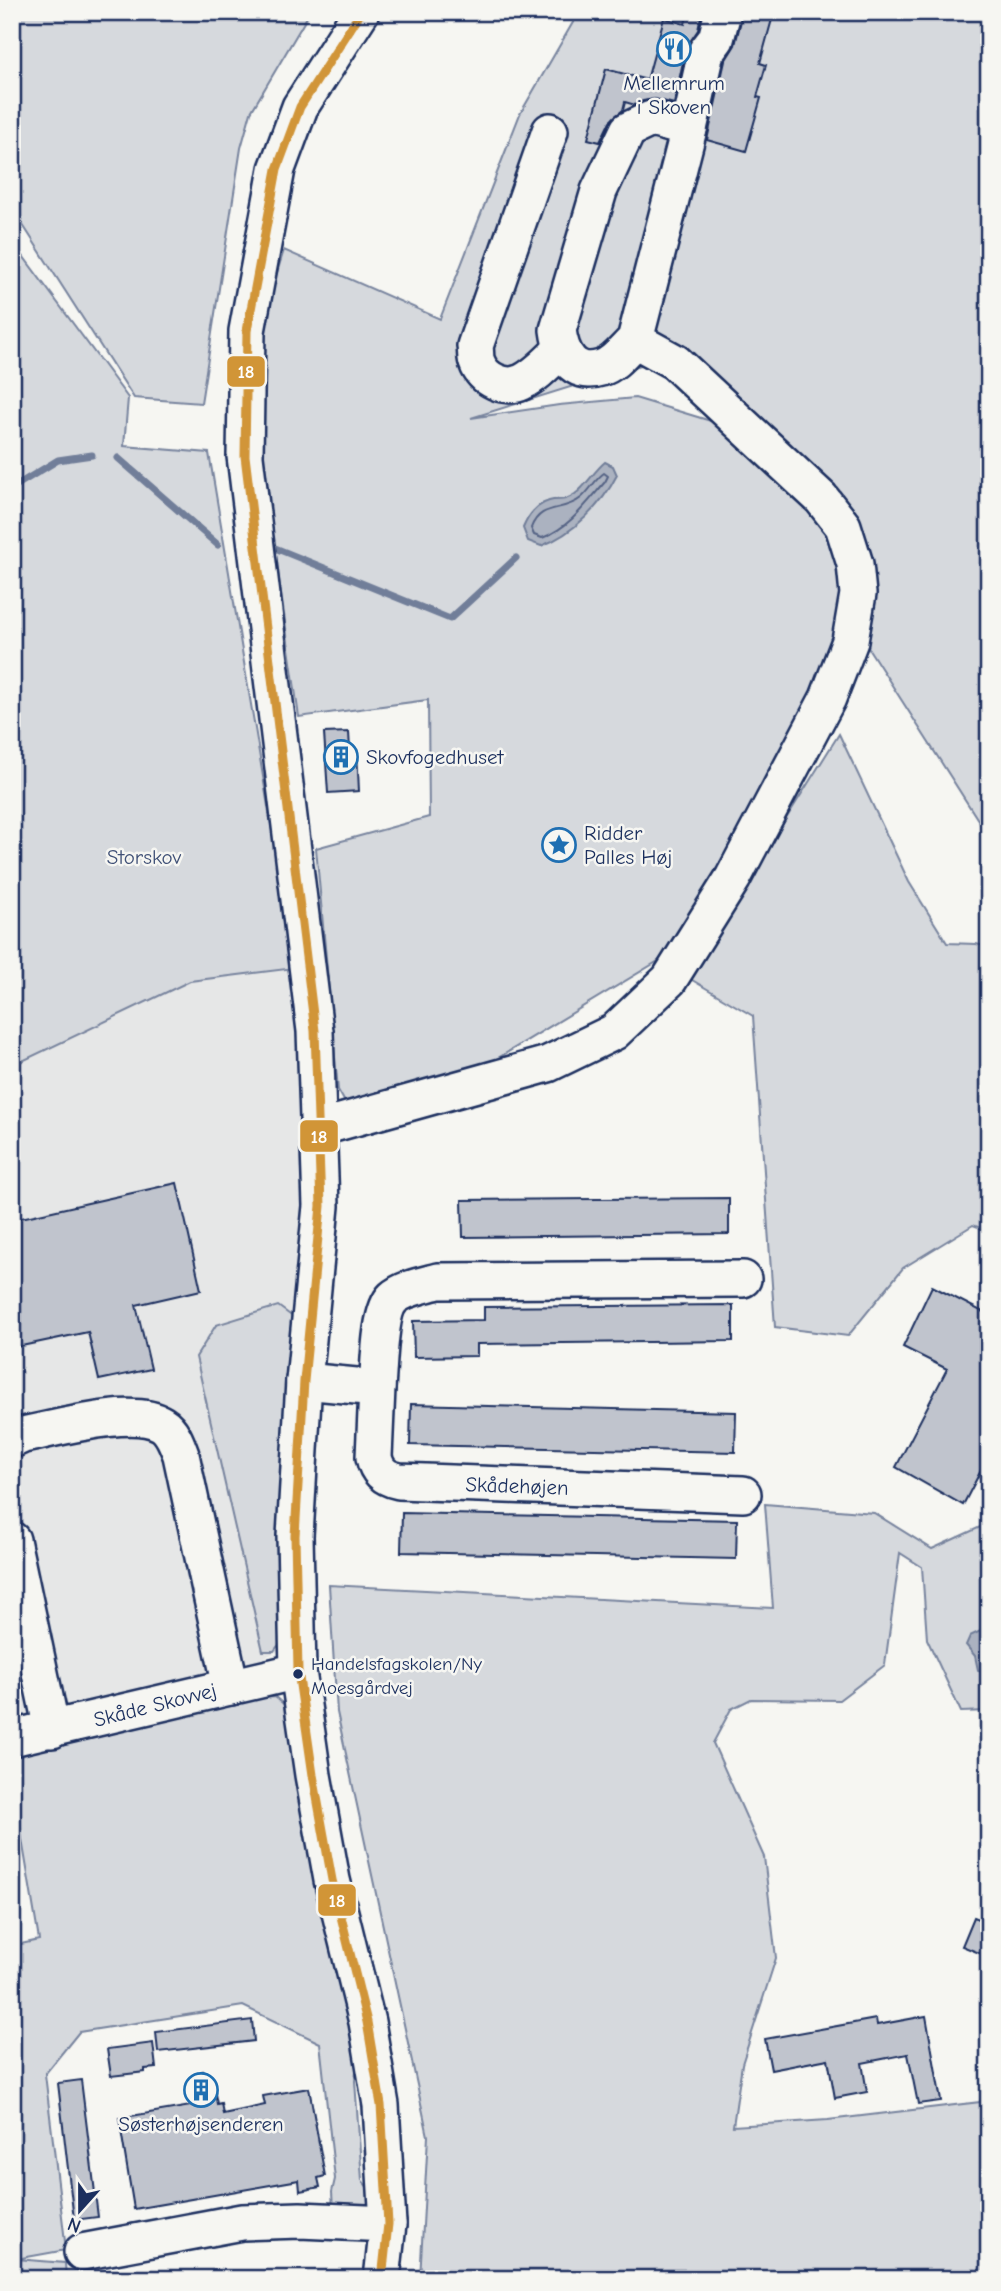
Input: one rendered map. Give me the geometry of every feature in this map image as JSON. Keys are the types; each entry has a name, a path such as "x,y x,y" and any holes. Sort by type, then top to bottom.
{"street":[{"path":"361,12 300,107 277,169 247,331 245,456 315,1031 321,1206 304,1381 295,1536 298,1671 332,1880 367,2022 381,2105 387,2224 382,2279"},
{"path":"689,129 651,120 628,131 595,204 558,330 561,351 571,363 585,369 601,368 615,360 635,340 689,129 706,52 716,39 723,12"},
{"path":"550,131 475,346 477,363 487,377 502,384 519,384 534,375 561,351"},
{"path":"318,1128 548,1064 614,1032 669,980 733,878 828,698 849,640 858,594 855,564 842,526 821,498 675,362 635,340"},
{"name":"Skådehøjen","path":"743,1279 438,1281 401,1293 390,1300 384,1315 374,1457 376,1467 389,1479 399,1481 743,1494"},
{"path":"304,1381 377,1388"},
{"path":"12,1440 23,1435 120,1416 161,1423 175,1438 181,1455 231,1686"},
{"path":"12,1540 52,1730"},
{"name":"Skåde Skovvej","path":"12,1738 298,1671"},
{"path":"82,2252 242,2222 300,2220 387,2224"}],"shaded area":[{"path":"295,968 306,1091 301,1216 282,1501 278,1651 217,1680 12,1723 12,1066 190,981"}],"green space":[{"path":"12,12 310,12 251,112 241,148 201,403 134,398 12,208"},
{"path":"579,12 989,12 989,837 865,643 865,557 676,354 471,418 559,405 635,398 724,425 782,479 831,537 844,596 831,669 808,719 668,955 483,1067 346,1104 338,1090 316,848 429,817 428,700 299,717 264,477 264,314 284,250 440,319 520,114"},
{"name":"Storskov","path":"12,241 128,398 124,446 209,453 295,968 190,981 12,1066"},
{"path":"839,734 909,882 947,943 989,947 989,1231 973,1225 903,1268 848,1336 775,1327 753,1016 687,977"},
{"path":"278,1306 297,1320 283,1639 274,1651 263,1651 196,1357 216,1325"},
{"path":"765,1504 874,1513 932,1549 989,1523 989,1711 961,1712 927,1639 922,1567 900,1553 885,1665 839,1700 751,1699 731,1709 713,1743 764,1857 776,1958 742,2064 733,2126 828,2120 980,2102 989,2083 989,2279 420,2279 428,2136 337,1712 329,1585 773,1608"},
{"path":"275,1697 292,1711 359,2042 355,2081 362,2180 373,2195 366,2208 333,2209 332,2192 335,2179 320,2043 243,2006 79,2032 45,2074 66,2250 16,2259 65,2263 66,2279 12,2279 12,1946 39,1940 12,1780 12,1754 253,1698"}],"water":[{"path":"605,462 613,466 617,475 595,507 575,526 553,541 541,546 528,541 523,528 533,512 544,503 571,497"},
{"path":"989,1627 989,1677 978,1670 975,1656 966,1645 970,1636"}],"building":[{"path":"688,12 702,12 698,30 686,48 674,104 655,99 635,105 625,102 623,110 610,121 600,142 588,139 606,69 647,80 664,18 685,24"},
{"path":"743,12 774,12 760,63 766,65 757,97 761,98 746,151 707,140 725,61 735,45"},
{"name":"Skovfogedhuset","path":"349,732 350,750 357,750 359,791 328,793 324,733"},
{"path":"177,1183 201,1290 136,1305 151,1369 99,1380 88,1332 12,1348 12,1220"},
{"path":"729,1198 729,1234 463,1237 462,1200"},
{"path":"932,1286 989,1315 989,1455 963,1505 896,1467 947,1369 903,1347"},
{"path":"733,1305 733,1341 477,1344 477,1356 414,1357 413,1321 484,1320 484,1307"},
{"path":"411,1404 736,1412 735,1452 410,1445"},
{"path":"402,1513 737,1520 736,1559 401,1552"},
{"path":"974,1917 989,1923 989,1957 962,1946"},
{"path":"926,2016 941,2101 918,2104 908,2054 862,2063 867,2092 835,2098 828,2059 771,2070 765,2039 876,2019 877,2025"},
{"path":"252,2020 254,2041 158,2052 156,2032"},
{"path":"153,2043 156,2068 111,2076 107,2049"},
{"path":"202,2071 213,2084 217,2104 221,2103 223,2114 265,2105 263,2096 309,2088 325,2176 318,2178 320,2187 300,2191 299,2180 134,2209 119,2118 191,2106 188,2089 190,2083"},
{"path":"81,2080 98,2217 74,2220 58,2083"}],"waterway":[{"path":"12,488 58,460 92,455"},
{"path":"118,458 218,545"},
{"path":"275,548 450,619 516,558"}],"transit line":[{"name":"18","path":"361,12 300,107 277,169 247,331 245,456 315,1031 321,1206 304,1381 295,1536 298,1671 332,1880 367,2022 381,2105 388,2224 382,2279"}],"place":[{"name":"Mellemrum i Skoven","path":"674,49"},
{"name":"Skovfogedhuset","path":"341,757"},
{"name":"Ridder Palles Høj","path":"559,845"},
{"name":"Handelsfagskolen/Ny Moesgårdvej","path":"298,1674"},
{"name":"Søsterhøjsenderen","path":"201,2090"}]}
